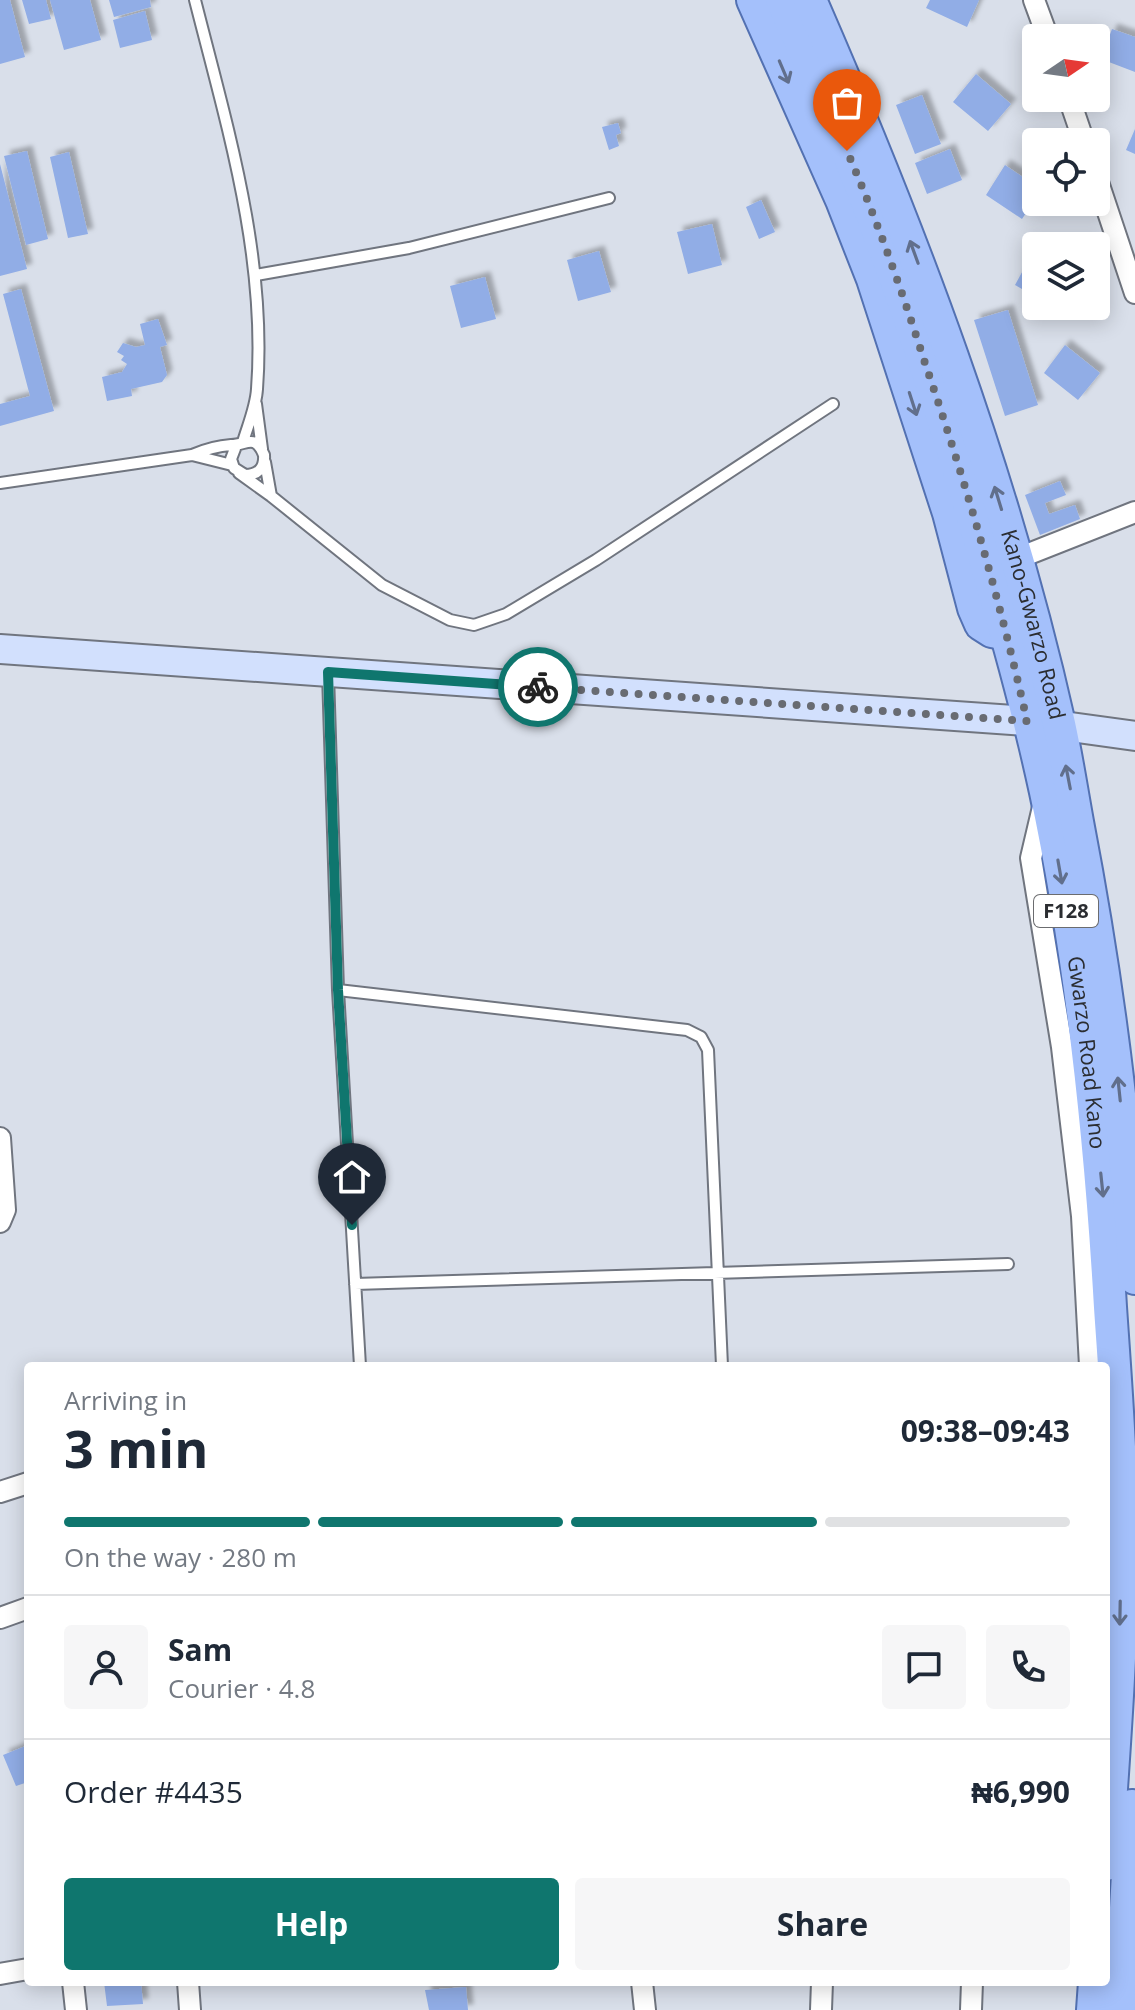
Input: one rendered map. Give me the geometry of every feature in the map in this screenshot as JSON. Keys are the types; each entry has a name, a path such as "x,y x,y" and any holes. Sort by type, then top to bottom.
{"main road":[{"path":"753,0 788,14"},
{"name":"Gwarzo Road Kano","path":"788,14 870,205 898,318 950,435 1008,634 1046,791 1066,907 1107,1225 1114,1535 1120,1644 1110,1763"},
{"name":"Kano-Gwarzo Road","path":"788,14 895,200 966,398 1016,559 1059,725 1124,1032 1135,1278"},
{"path":"1120,2010 1135,1736"},
{"path":"1093,2010 1095,1986"}],"street":[{"path":"1034,0 1043,24"},
{"path":"1109,216 1135,293"},
{"path":"1016,559 1135,512"},
{"path":"0,649 1027,721 1135,736"},
{"path":"1046,791 1031,858 1062,1047 1082,1216 1090,1362"},
{"path":"0,1138 5,1210 0,1222"},
{"path":"0,1492 24,1484"},
{"path":"0,1618 24,1609"},
{"path":"0,1952 12,1971"},
{"path":"73,1986 74,2009"},
{"path":"188,1986 190,2010"},
{"path":"642,1986 645,2010"},
{"path":"821,2010 822,1986"},
{"path":"971,2010 972,1986"}],"lane":[{"path":"195,0 231,143 256,275 255,400 271,496"},
{"path":"256,275 409,248 609,198"},
{"path":"255,400 239,444 232,452 236,469 382,585 450,620 474,625 506,614 596,560 833,404"},
{"path":"0,483 192,455 212,446 257,444 264,455"},
{"path":"192,455 252,475 258,472 264,455"},
{"path":"328,672 338,990 360,1362"},
{"path":"338,990 687,1030 701,1037 708,1050 722,1362"},
{"path":"355,1284 1008,1264"}],"building":[{"path":"0,0 10,0 25,57 0,64"},
{"path":"22,0 46,0 51,19 29,24"},
{"path":"50,0 90,0 101,40 64,50"},
{"path":"109,0 150,0 151,7 114,17"},
{"path":"930,0 979,0 967,27 926,8"},
{"path":"145,11 152,40 120,48 113,20"},
{"path":"1112,29 1135,37 1135,72 1110,62"},
{"path":"976,74 1011,104 988,131 953,102"},
{"path":"922,95 941,144 915,154 896,105"},
{"path":"618,123 621,133 616,135 619,146 609,150 602,127"},
{"path":"1135,129 1135,154 1126,150"},
{"path":"950,149 962,180 927,194 915,163"},
{"path":"27,151 48,239 26,245 4,156"},
{"path":"69,152 88,234 68,238 50,157"},
{"path":"0,164 27,269 0,276"},
{"path":"1005,165 1022,177 1024,216 1022,219 986,195"},
{"path":"761,200 775,232 759,239 746,207"},
{"path":"712,224 722,265 688,274 677,232"},
{"path":"599,251 611,292 578,301 567,260"},
{"path":"1022,272 1022,289 1015,285"},
{"path":"485,277 496,319 461,328 450,286"},
{"path":"21,289 54,411 0,426 0,404 30,396 3,294"},
{"path":"1008,310 1038,405 1005,416 974,320"},
{"path":"158,319 167,345 160,347 167,375 162,382 131,389 132,396 107,401 102,377 122,372 127,364 121,360 124,356 117,352 123,343 136,347 145,345 140,324"},
{"path":"1065,345 1100,373 1078,400 1044,373"},
{"path":"1060,481 1066,495 1045,503 1049,514 1075,505 1080,519 1040,535 1025,495"},
{"path":"24,1747 24,1783 16,1786 3,1755"},
{"path":"104,1986 141,1986 143,2004 107,2006"},
{"path":"466,1987 468,2010 429,2010 425,1990"}],"way so far":[{"path":"538,687 1027,721 1008,634 950,435 907,307 847,151"}],"route":[{"path":"352,1225 338,990 328,672 538,687"}]}
